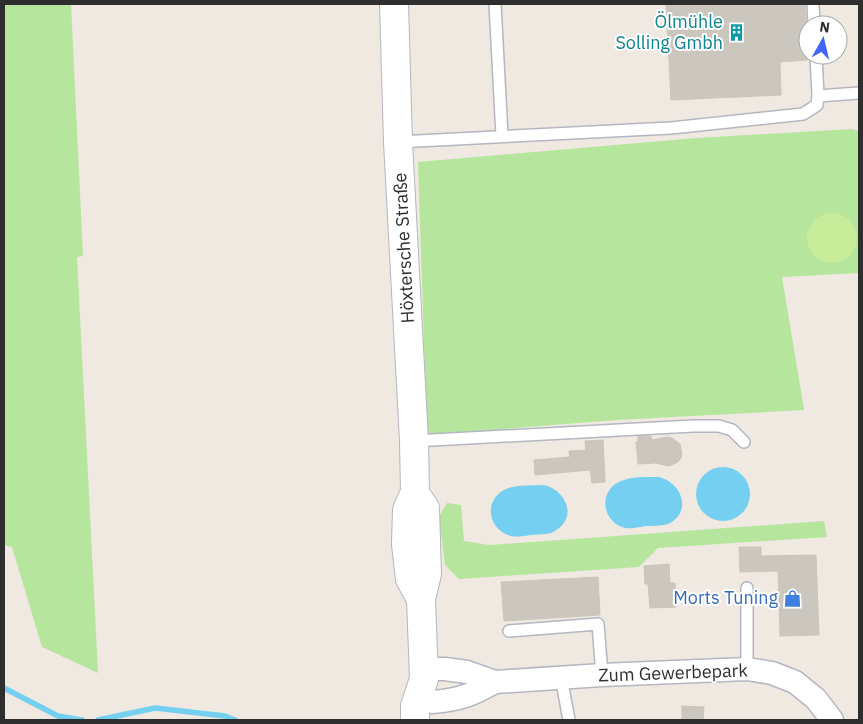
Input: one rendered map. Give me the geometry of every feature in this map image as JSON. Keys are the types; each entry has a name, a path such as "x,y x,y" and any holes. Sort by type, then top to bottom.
{"street":[{"name":"Höxtersche Straße","path":"394,4 398,142 414,441 414,492 407,510 406,544 410,579 421,599 426,698"},
{"name":"Zum Gewerbepark","path":"495,682 470,696 448,700 426,698 445,669 467,672 495,682 561,677 747,669 772,673 795,682 816,699 832,720"}],"lane":[{"path":"496,4 502,136"},
{"path":"398,142 671,128 803,114 817,105 816,65"},
{"path":"818,96 859,93"},
{"path":"414,441 719,426 732,430 744,442"},
{"path":"747,588 747,669"},
{"path":"509,631 598,624 602,675"},
{"path":"561,677 569,720"}],"green space":[{"path":"4,4 71,4 83,256 77,257 98,673 42,647 12,547 4,545"},
{"path":"852,129 859,131 859,273 782,277 804,410 617,420 427,435 418,162 696,138"},
{"path":"832,213 850,220 857,238 850,256 832,263 814,256 807,238 814,220"},
{"path":"447,503 461,505 464,541 489,545 824,521 827,537 658,548 639,567 459,579 445,565 439,517"}],"water":[{"path":"723,467 733,469 742,475 748,484 750,494 748,504 742,513 733,519 723,521 713,519 704,513 698,504 696,494 698,484 704,475 713,469"},
{"path":"659,477 667,480 679,491 682,505 676,519 665,525 628,528 622,527 610,518 605,504 606,497 614,485 630,478"},
{"path":"544,485 559,493 567,506 566,520 561,527 548,534 516,537 508,535 496,526 492,520 491,506 499,494 515,486"}],"building":[{"name":"Ölmühle Solling Gmbh","path":"666,4 805,4 806,15 798,15 798,61 780,62 781,95 671,100"},
{"path":"638,436 651,436 652,440 672,438 680,444 681,458 678,462 669,466 656,463 638,464 636,442 638,442"},
{"path":"603,440 605,482 592,483 590,470 535,475 534,460 570,457 569,451 586,450 585,441"},
{"path":"739,547 761,547 761,556 816,555 819,635 780,636 778,571 740,572"},
{"path":"669,564 670,583 675,583 676,607 650,608 648,584 645,584 644,566"},
{"path":"598,577 600,615 504,621 501,582"},
{"path":"682,706 704,707 703,720 682,720"}],"waterway":[{"path":"4,688 58,716 82,720"},
{"path":"98,720 155,708 225,716 235,720"}],"place":[{"name":"Ölmühle Solling Gmbh","path":"737,32"},
{"name":"Morts Tuning","path":"792,598"}]}
